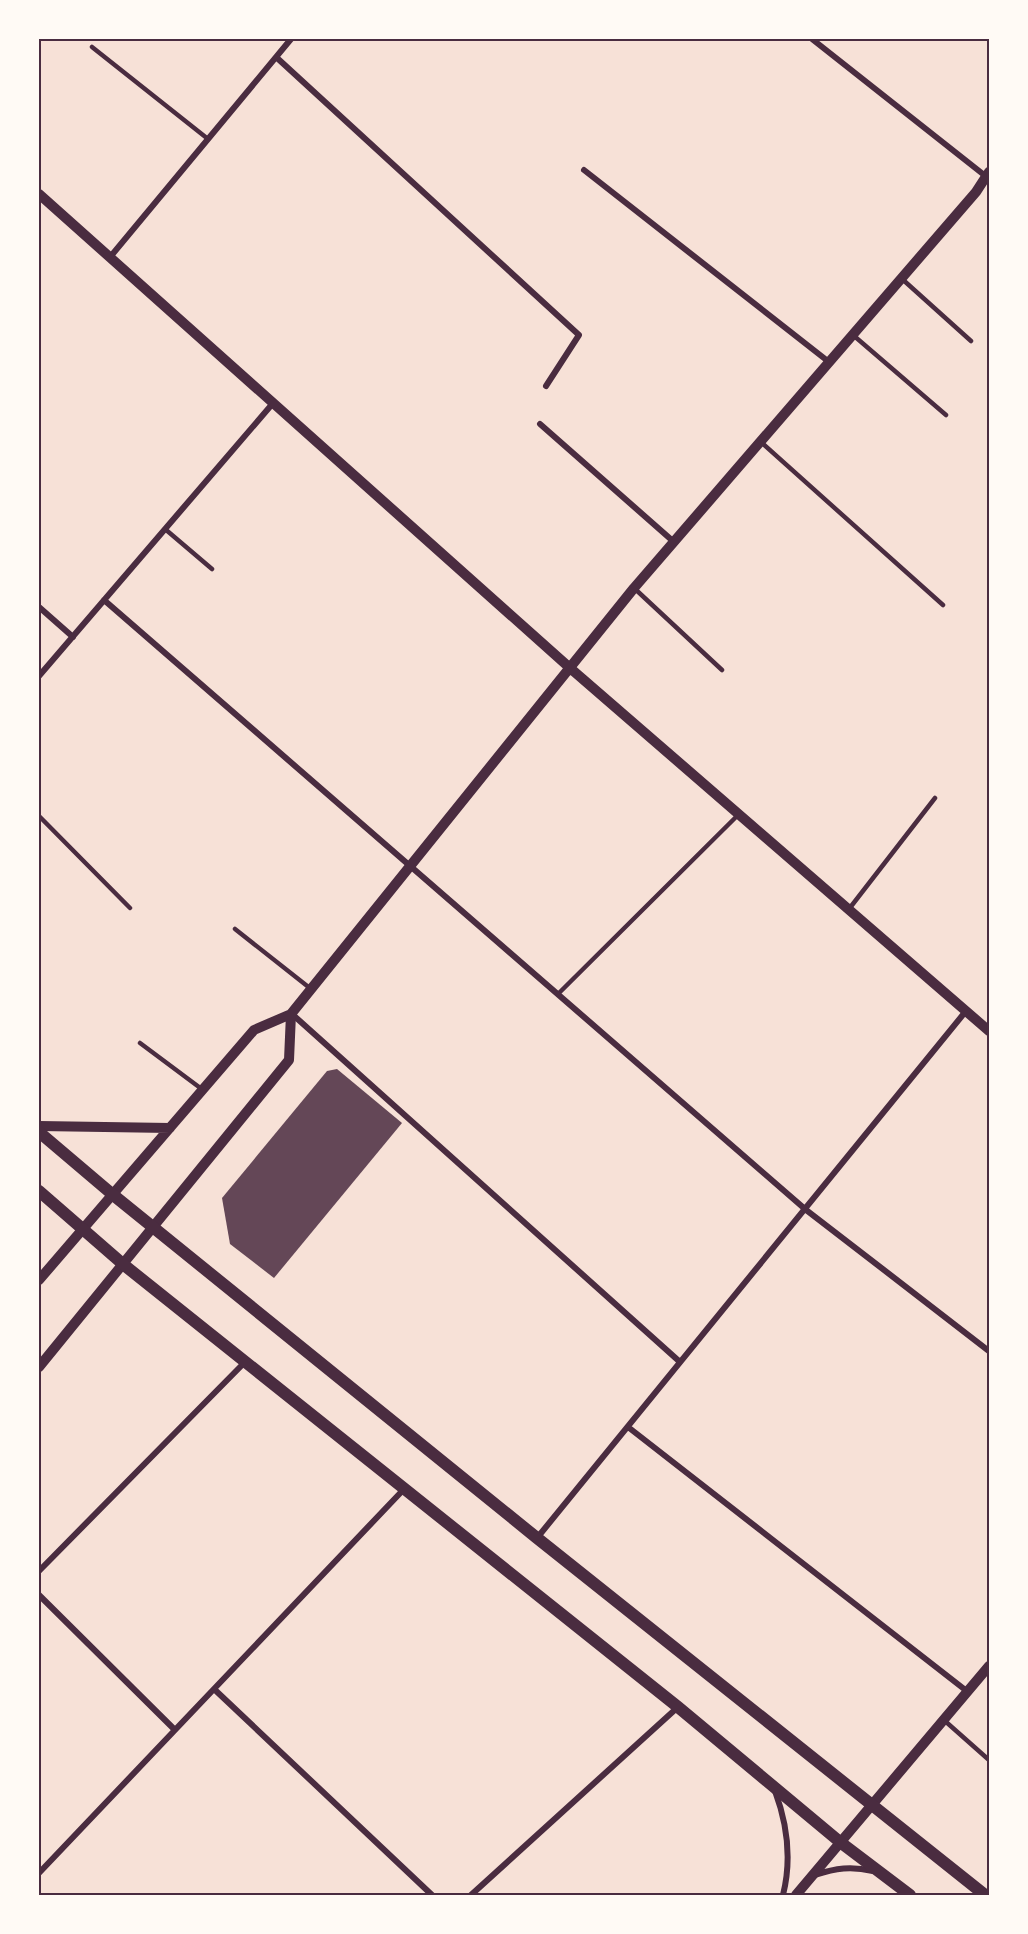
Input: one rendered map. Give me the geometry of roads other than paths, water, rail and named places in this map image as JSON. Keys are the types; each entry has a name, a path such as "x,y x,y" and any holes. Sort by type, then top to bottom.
{"main road":[{"path":"39,1132 112,1194 537,1538 985,1895"},
{"path":"39,1191 124,1265 678,1707 840,1842 910,1895"}],"street":[{"path":"111,256 291,39"},
{"path":"39,1280 254,1030 291,1014 634,588 988,176 812,39"},
{"path":"276,57 579,335 546,386"},
{"path":"584,170 829,362"},
{"path":"39,194 570,668 989,1031"},
{"path":"39,676 274,402"},
{"path":"540,424 674,542"},
{"path":"105,600 805,1209 989,1351"},
{"path":"39,607 73,637"},
{"path":"537,1538 966,1011"},
{"path":"39,1367 289,1060 291,1014"},
{"path":"291,1014 680,1362"},
{"path":"39,1126 170,1128"},
{"path":"39,1571 245,1362"},
{"path":"628,1427 968,1692"},
{"path":"39,1873 405,1488"},
{"path":"39,1595 175,1730"},
{"path":"796,1895 989,1666"},
{"path":"214,1689 432,1895"},
{"path":"471,1895 678,1707"},
{"path":"772,1785 783,1814 788,1846 789,1869 783,1895"},
{"path":"812,1876 836,1868 852,1866 880,1872"}],"lane":[{"path":"92,47 208,139"},
{"path":"902,278 971,341"},
{"path":"853,335 946,415"},
{"path":"761,441 943,605"},
{"path":"165,529 212,569"},
{"path":"634,588 722,670"},
{"path":"849,909 935,798"},
{"path":"559,993 739,814"},
{"path":"39,816 130,908"},
{"path":"235,929 311,989"},
{"path":"140,1043 203,1090"},
{"path":"945,1721 989,1760"}]}
